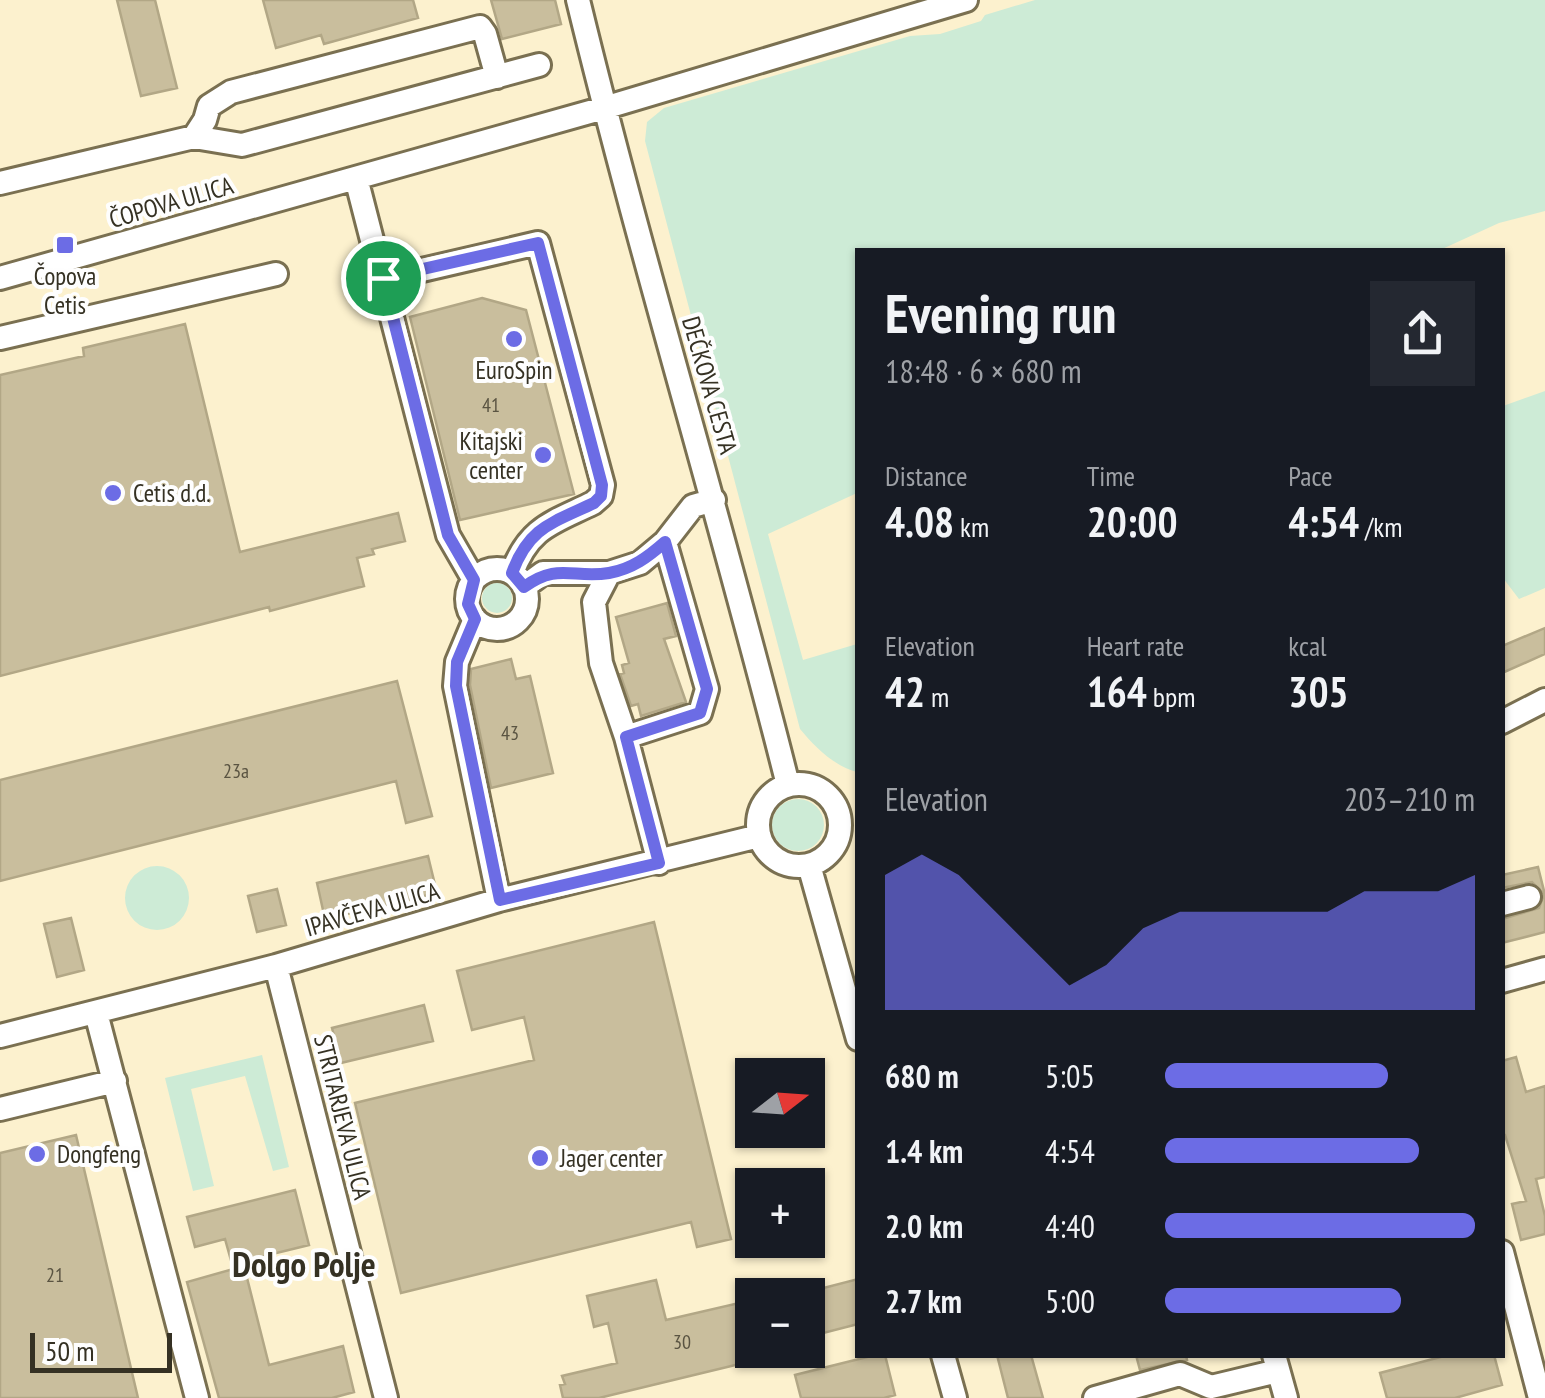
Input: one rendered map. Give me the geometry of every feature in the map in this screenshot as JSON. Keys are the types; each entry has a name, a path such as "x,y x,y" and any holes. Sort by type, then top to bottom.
{"street":[{"name":"DEČKOVA CESTA","path":"578,0 788,785"},
{"name":"ČOPOVA ULICA","path":"0,278 604,108 966,0"},
{"path":"194,137 209,106 231,92 480,27 497,77"},
{"path":"0,183 194,137 242,145 539,64"},
{"path":"356,178 448,535 474,580 468,604 475,619 489,628 513,624 524,611 518,580 521,549 530,538 594,503 601,496 602,485 538,243 383,278"},
{"path":"0,338 276,274"},
{"path":"474,580 496,569 518,580 542,574 609,573 640,563 665,542 694,506 714,500"},
{"path":"626,737 700,713 707,689 665,542"},
{"path":"609,573 594,602 602,663 659,863"},
{"path":"475,619 457,662 456,686 500,900"},
{"path":"1505,720 1545,700"},
{"path":"788,785 813,786 848,811 837,840 821,859 810,864 797,866 773,857 759,836 760,811 776,790 788,785"},
{"name":"IPAVČEVA ULICA","path":"0,1036 276,966 500,900 759,836"},
{"path":"810,864 855,1027"},
{"path":"1505,903 1529,897"},
{"name":"STRITARJEVA ULICA","path":"276,966 386,1398"},
{"path":"1505,980 1545,969"},
{"path":"96,1013 197,1398"},
{"path":"0,1108 115,1081"},
{"path":"1505,1264 1540,1398"},
{"path":"944,1358 954,1398"},
{"path":"1095,1398 1180,1374 1211,1387 1276,1363 1286,1398"}],"green space":[{"path":"1035,0 1545,0 1545,211 1499,223 1444,248 855,248 855,494 768,534 803,660 855,645 855,771 826,755 800,729 645,141 647,122 664,108 910,36 940,34 981,21 985,15"},
{"path":"1545,391 1545,588 1519,599 1505,581 1505,405"},
{"path":"497,583 511,592 512,598 503,612 497,613 483,604 482,598 491,584"},
{"path":"798,799 816,807 824,825 816,843 798,851 780,843 772,825 780,807"},
{"path":"157,866 180,875 189,898 180,921 157,930 134,921 125,898 134,875"},
{"path":"262,1055 289,1167 273,1171 245,1076 191,1089 214,1186 193,1191 165,1078"}],"building":[{"path":"117,0 155,0 177,88 141,96"},
{"path":"263,0 413,0 418,18 324,44 321,35 276,48"},
{"path":"491,0 555,0 561,24 502,39"},
{"path":"482,298 526,310 574,494 460,520 410,317"},
{"name":"Cetis d.d.","path":"185,324 240,552 398,513 405,541 372,549 374,554 357,558 364,586 0,676 0,375 84,356 83,348"},
{"path":"667,603 676,636 664,639 686,702 641,716 638,704 631,706 620,674 624,673 622,665 629,663 616,617"},
{"path":"1545,628 1545,654 1505,672 1505,645"},
{"path":"511,659 516,679 530,676 553,773 491,788 470,685 471,669"},
{"path":"397,681 432,816 406,823 396,781 0,881 0,780"},
{"path":"428,856 437,893 325,919 317,883"},
{"path":"1538,867 1545,895 1545,932 1505,942 1505,918 1539,908 1544,894 1532,882 1505,887 1505,874"},
{"path":"277,889 286,925 257,932 248,896"},
{"path":"71,918 84,970 57,977 44,924"},
{"name":"Jager center","path":"654,922 731,1239 697,1247 691,1222 401,1293 355,1103 534,1060 524,1017 472,1030 457,971"},
{"path":"424,1005 433,1041 341,1063 332,1028"},
{"path":"1516,1057 1526,1092 1545,1086 1545,1177 1536,1179 1545,1234 1521,1240 1512,1204 1526,1201 1505,1135 1505,1060"},
{"path":"76,1135 138,1398 0,1398 0,1153"},
{"path":"295,1190 309,1245 232,1264 225,1239 195,1247 187,1217"},
{"path":"244,1266 269,1365 343,1346 354,1392 332,1398 219,1398 187,1282"},
{"path":"656,1280 666,1320 735,1304 735,1365 599,1398 563,1398 562,1376 617,1363 608,1323 594,1327 587,1296"},
{"path":"855,1280 855,1325 825,1333 825,1288"},
{"path":"863,1358 886,1358 895,1395 884,1398 801,1398 795,1375"},
{"path":"998,1358 1032,1358 1043,1398 1008,1398"},
{"path":"1137,1358 1187,1358 1187,1360 1140,1370"},
{"path":"1437,1358 1495,1358 1502,1385 1455,1398 1387,1398 1380,1373"}],"place":[{"name":"Čopova Cetis","path":"65,245"},
{"name":"EuroSpin","path":"514,339"},
{"name":"Kitajski center","path":"543,455"},
{"name":"Cetis d.d.","path":"113,493"},
{"name":"Dongfeng","path":"37,1154"},
{"name":"Jager center","path":"540,1158"}],"district":[{"name":"Dolgo Polje","path":"304,1265"}],"route":[{"path":"538,243 602,485 601,496 594,503 530,538 512,573 524,587 542,574 609,573 640,563 665,542 707,689 700,713 626,737 659,863 500,900 456,686 457,662 475,619 467,596 474,580 448,535 383,278 538,243"}]}
